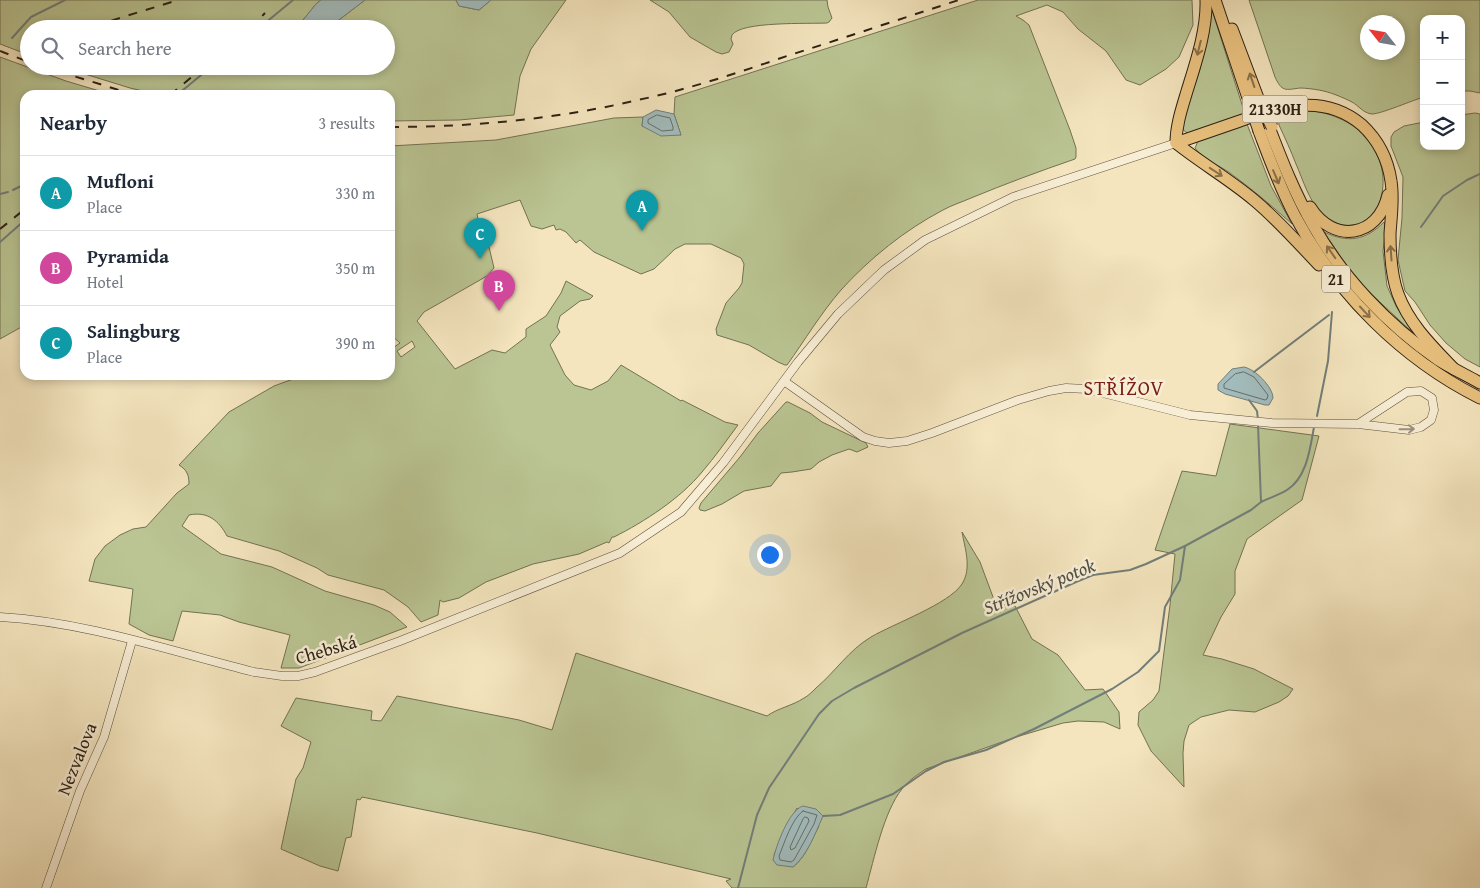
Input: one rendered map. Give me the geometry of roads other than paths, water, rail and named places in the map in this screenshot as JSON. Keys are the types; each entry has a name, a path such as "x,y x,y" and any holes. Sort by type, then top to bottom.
{"highway":[{"path":"1206,0 1202,36 1176,130 1176,143 1254,200 1292,235 1346,292"},
{"name":"21","path":"1215,0 1254,100 1313,226 1356,286 1382,314 1437,359 1480,383"},
{"name":"21","path":"1220,0 1246,62 1254,100"},
{"name":"21330H","path":"1176,143 1277,108 1310,104 1334,109 1350,117 1370,134 1381,149 1387,166"},
{"name":"21","path":"1267,128 1308,204 1319,220 1331,228 1347,231 1356,230 1370,225 1376,220 1382,212 1388,192 1387,166"},
{"name":"21","path":"1267,128 1276,175 1295,216 1320,257 1346,292 1375,323 1406,351 1462,389 1480,398"},
{"name":"21","path":"1387,166 1391,180 1392,196 1390,250 1397,292 1408,314 1419,330 1454,369"}],"street":[{"name":"21330H","path":"784,381 838,314 884,270 925,240 1013,197 1176,143"},
{"path":"784,381 863,436 875,441 888,443 908,441 1018,400 1066,388 1087,389 1190,415 1272,422 1358,424 1409,430 1421,427 1431,420 1434,410 1432,398 1421,391 1407,392 1358,424"},
{"name":"Chebská","path":"0,617 59,623 254,672 298,676 315,672 364,655 620,553 681,512 723,463 784,381"},
{"name":"Nezvalova","path":"46,888 80,791 104,738 132,641"}],"water":[{"path":"321,0 365,0 339,20 303,20"},
{"path":"456,0 491,0 479,10 459,6"},
{"path":"656,110 674,114 681,135 661,136 642,126 643,117"},
{"path":"1244,367 1253,371 1267,384 1273,398 1269,405 1225,394 1218,390 1218,384 1232,369"},
{"path":"803,806 816,809 823,816 807,850 798,862 793,867 777,865 773,860 784,829 793,814"}],"waterway":[{"path":"28,20 65,0"},
{"path":"269,20 293,0"},
{"path":"12,38 20,29"},
{"path":"183,90 201,75"},
{"name":"Střížovský potok","path":"1421,227 1443,196 1480,174"},
{"path":"13,190 20,186"},
{"path":"0,194 8,192"},
{"path":"0,242 20,224"},
{"path":"1317,416 1328,361 1332,312"},
{"name":"Střížovský potok","path":"1254,372 1329,315"},
{"name":"Střížovský potok","path":"1249,400 1257,411 1258,420"},
{"name":"Střížovský potok","path":"738,888 757,815 769,788 819,714 832,701 962,633 1093,575 1130,570 1146,564 1185,546 1251,510 1261,502 1258,425"},
{"path":"1261,502 1287,490 1299,478 1306,462 1314,427"},
{"path":"823,816 840,815 893,794 926,771 944,762 986,750 1034,729 1112,689 1138,672 1159,651 1165,607 1180,580 1185,546"}],"railway":[{"path":"113,20 178,0"},
{"path":"395,127 515,121 607,107 715,80 959,0"},
{"path":"258,20 265,13"},
{"path":"0,51 20,59"},
{"path":"70,75 119,90"},
{"path":"176,90 194,75"},
{"path":"0,229 20,213"}],"place":[{"name":"Mufloni","path":"642,231"},
{"name":"Salingburg","path":"480,259"},
{"name":"Pyramida","path":"499,311"}],"district":[{"name":"STŘÍŽOV","path":"1124,388"}]}
